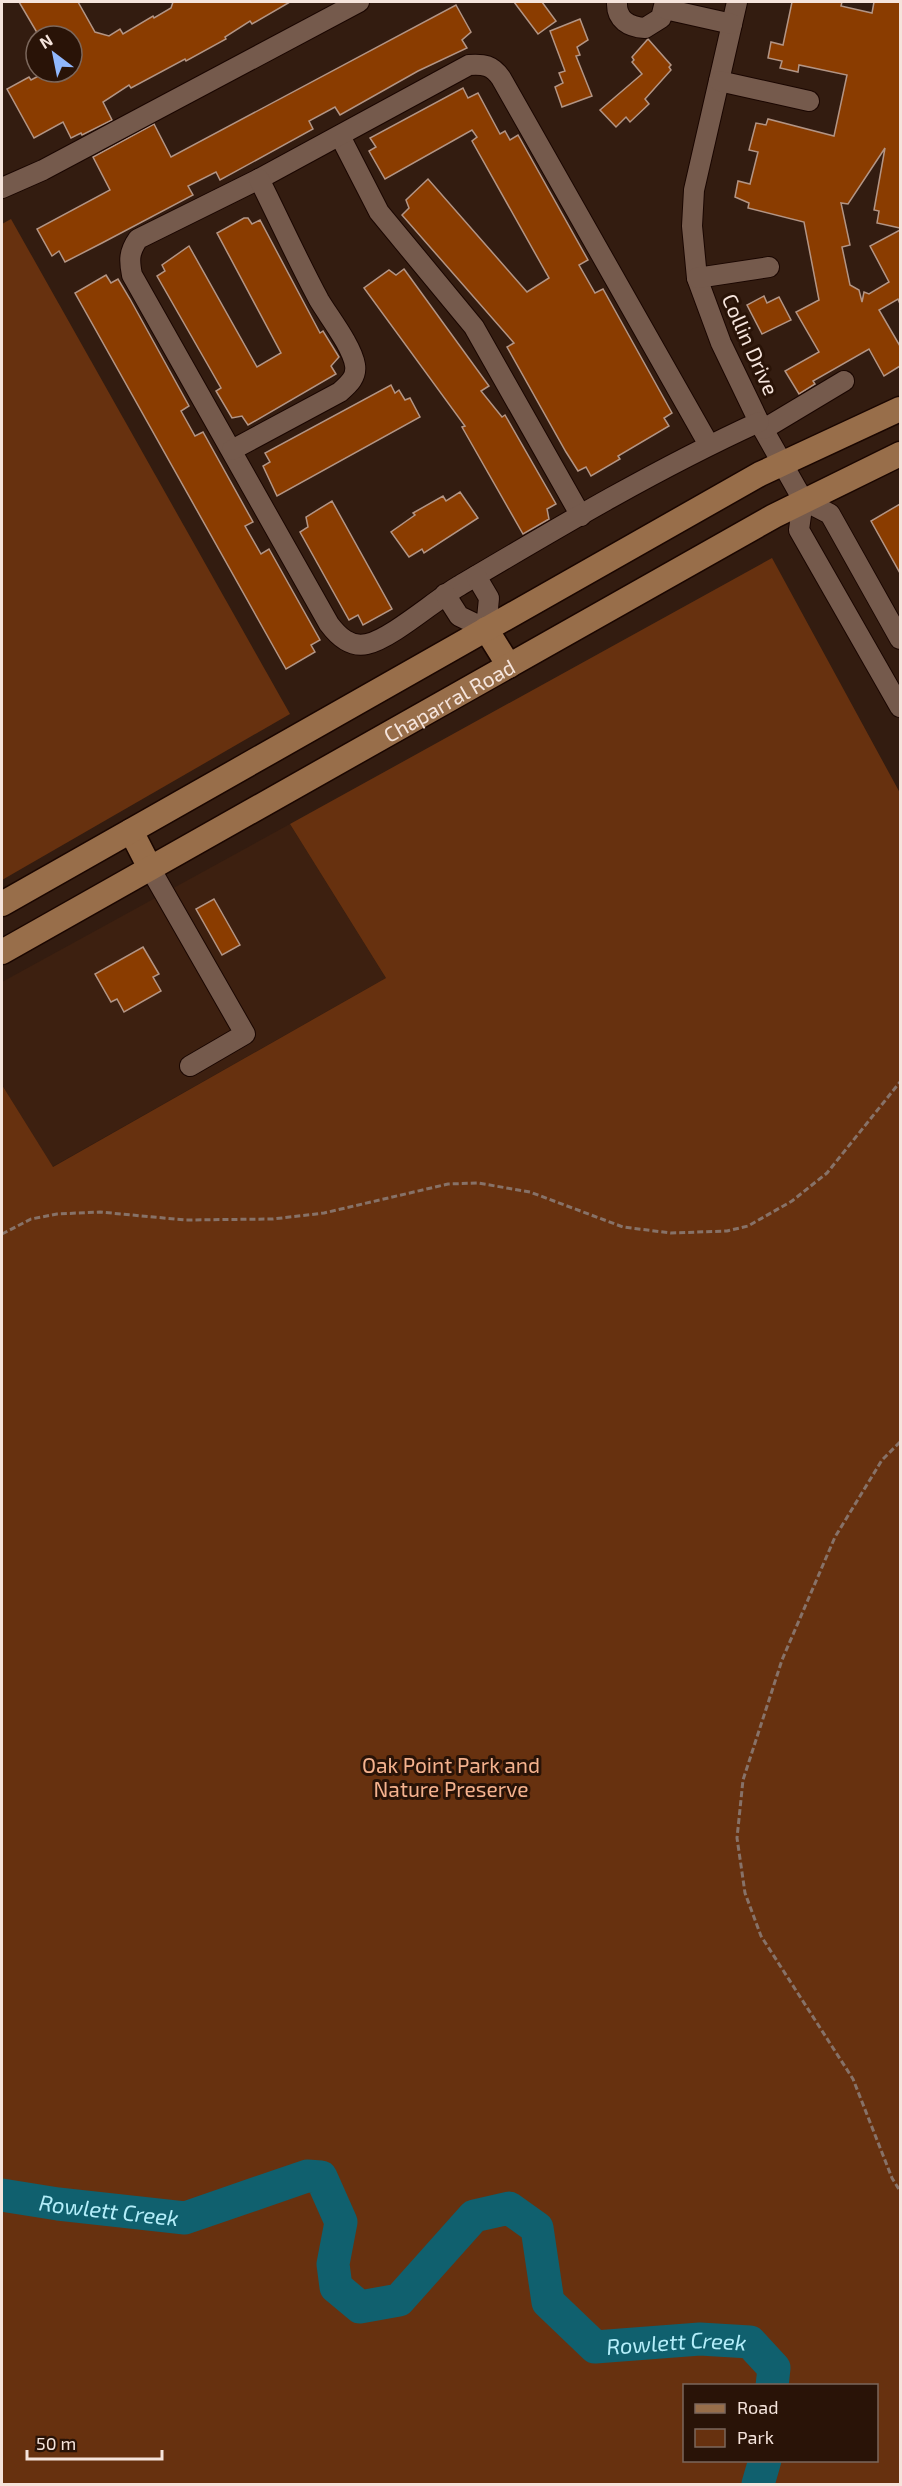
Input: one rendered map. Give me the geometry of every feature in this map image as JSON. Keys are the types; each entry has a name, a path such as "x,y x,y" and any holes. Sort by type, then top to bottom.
{"main road":[{"name":"Chaparral Road","path":"2,904 783,462 900,409"},
{"name":"Chaparral Road","path":"2,952 803,500 900,454"},
{"path":"486,629 509,666"},
{"path":"130,831 150,868"}],"street":[{"path":"2,188 43,170 359,2"},
{"path":"616,2 620,17 635,28 654,25 665,5 732,24"},
{"name":"Collin Drive","path":"737,2 694,190 692,226 697,278 721,343 761,426 803,500"},
{"path":"710,445 495,70 484,64 469,65 259,179 138,239 131,249 129,261 132,275 338,637 351,644 366,644 414,617 445,594 476,576 710,445 730,435 761,426"},
{"path":"718,81 809,101"},
{"path":"340,136 378,212 474,327 581,516"},
{"path":"232,450 340,392 351,383 355,374 355,364 351,353 319,299 259,179"},
{"name":"Collin Drive","path":"697,278 769,267"},
{"name":"Collin Drive","path":"761,426 844,381"},
{"path":"900,639 893,610 830,514 803,500 799,530 900,708"},
{"path":"445,594 459,616 486,629 489,598 476,576"},
{"path":"150,868 245,1034 190,1066"}],"path":[{"path":"2,1234 31,1220 57,1214 100,1212 185,1220 273,1219 324,1213 448,1184 478,1183 530,1192 623,1227 671,1233 727,1231 748,1226 792,1201 827,1173 900,1082"},
{"path":"900,1442 882,1460 835,1537 782,1660 743,1780 737,1838 746,1893 761,1936 853,2079 892,2178 900,2192"}],"shaded area":[{"path":"290,824 386,978 52,1167 2,1085 2,982"}],"green space":[{"path":"11,219 290,714 2,880 2,224"},
{"name":"Oak Point Park and Nature Preserve","path":"772,558 900,793 900,2484 2,2484 2,1085 53,1167 386,978 290,824"}],"building":[{"path":"19,2 78,2 95,32 109,36 120,29 123,34 153,16 154,18 171,8 173,2 290,2 252,24 250,21 225,37 226,39 186,61 185,59 131,88 129,85 103,102 112,120 71,138 63,122 34,138 7,89 24,80 24,84 84,84 84,24 32,24"},
{"path":"514,2 542,2 556,21 538,34"},
{"path":"792,2 842,2 841,6 872,13 874,2 900,2 900,228 877,223 879,211 874,210 885,148 848,204 841,203 850,245 842,247 850,285 859,290 862,302 864,292 869,294 889,282 870,246 900,230 900,304 898,299 879,310 900,346 900,366 884,376 869,349 813,381 815,384 799,394 785,371 819,352 796,312 819,300 804,222 748,208 749,203 735,197 738,181 750,184 758,152 749,150 756,123 766,125 768,119 834,136 847,75 799,65 798,72 780,68 782,61 768,58 771,42 783,45"},
{"path":"456,5 471,32 462,40 467,48 418,71 340,115 335,107 309,121 313,129 220,180 216,172 188,186 193,195 65,262 59,251 52,256 37,229 110,190 93,157 154,124 171,157"},
{"path":"580,19 588,40 577,47 580,55 576,56 592,96 562,107 555,87 563,83 559,73 565,71 550,31"},
{"path":"648,39 671,65 669,67 671,70 645,99 649,104 630,122 626,117 616,127 600,110 642,74 632,62 634,60 632,57"},
{"path":"463,88 468,98 478,93 500,134 505,131 510,140 518,135 588,260 579,265 595,293 603,289 672,413 664,418 669,426 618,456 620,459 591,476 586,467 578,471 566,452 507,347 514,343 402,215 409,208 406,200 428,179 527,292 549,278 472,141 477,137 472,130 385,179 369,151 376,147 370,138"},
{"path":"248,218 252,224 260,220 320,333 323,331 339,357 331,366 336,374 248,425 242,416 232,418 216,391 221,388 157,276 165,271 162,265 189,246 257,367 281,353 217,233"},
{"path":"404,269 489,386 481,391 502,417 505,415 556,504 547,509 549,519 523,534 462,427 465,426 364,288 389,270 396,275"},
{"path":"106,275 111,283 118,279 130,299 189,406 181,411 195,436 203,432 253,522 245,526 261,554 269,549 320,640 311,645 315,652 286,669 75,293"},
{"path":"764,296 767,303 779,297 791,320 762,334 747,305"},
{"path":"391,385 395,393 399,390 405,400 410,398 420,417 277,496 263,466 270,462 265,453"},
{"path":"460,492 478,518 424,553 422,549 409,557 391,532 415,515 413,513 443,496 446,501"},
{"path":"332,501 392,609 363,625 358,615 349,620 300,532 308,527 306,517"},
{"path":"900,504 900,573 871,521"},
{"path":"214,899 240,945 222,955 196,909"},
{"path":"143,947 159,974 153,977 161,991 124,1012 117,999 111,1002 95,974"}],"waterway":[{"name":"Rowlett Creek","path":"2,2195 58,2204 185,2218 307,2176 321,2177 341,2222 333,2264 336,2287 360,2307 399,2300 474,2216 509,2208 537,2228 548,2302 595,2347 700,2339 750,2342 774,2368 772,2384"},
{"name":"Rowlett Creek","path":"758,2484 764,2462"}]}
